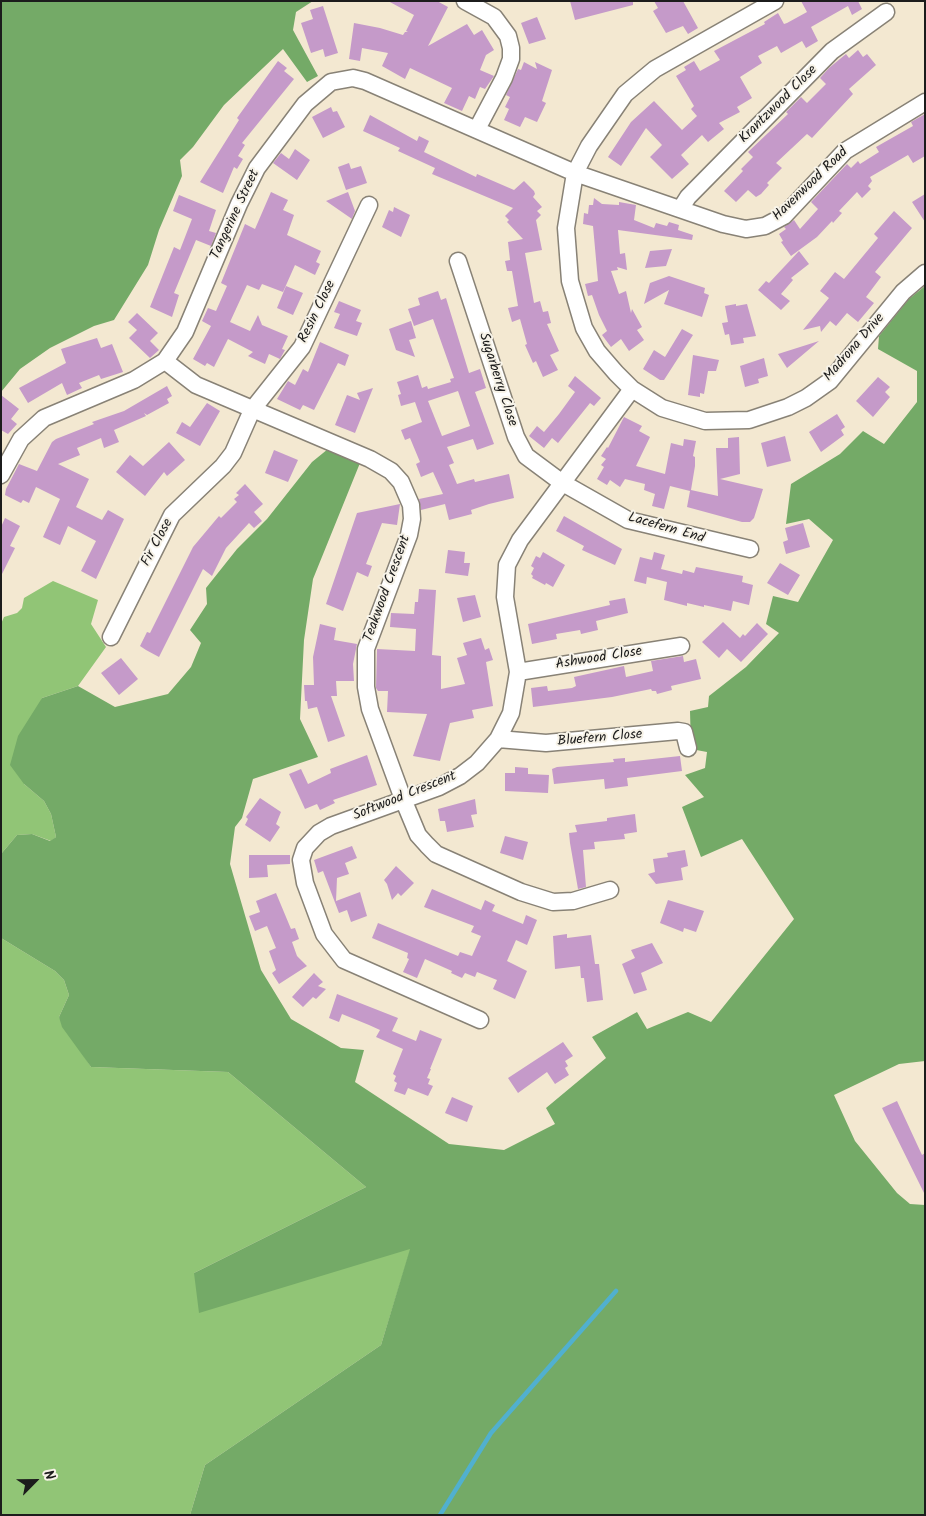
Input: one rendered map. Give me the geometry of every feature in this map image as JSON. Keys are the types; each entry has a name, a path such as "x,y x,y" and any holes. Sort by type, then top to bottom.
{"street":[{"path":"465,1 494,18 508,36 511,48 511,59 504,78 477,129"},
{"name":"Madrona Drive","path":"775,1 655,69 625,94 589,146 575,173 566,228 570,281 584,328 597,351 632,389 662,408 705,421 749,420 788,407 806,398 830,380 903,292 925,273"},
{"name":"Krantzwood Close","path":"681,208 688,197 832,51 886,12"},
{"name":"Tangerine Street","path":"1,475 21,439 44,418 134,380 165,361 185,332 239,204 257,168 305,104 320,90 340,79 353,78 365,81 575,173"},
{"name":"Havenwood Road","path":"575,173 723,224 746,229 774,222 784,216 845,151 925,102"},
{"name":"Resin Close","path":"252,410 307,338 370,206"},
{"name":"Sugarberry Close","path":"458,261 516,437 526,456 561,482"},
{"name":"Teakwood Crescent","path":"165,361 196,385 370,459 391,471 401,482 408,495 412,518 409,535 366,649 365,667 370,709 418,834 436,854 521,892 553,902 564,902 610,890"},
{"name":"Softwood Crescent","path":"480,1020 344,960 324,934 305,883 301,860 305,848 311,840 332,826 460,776 477,764 498,739 511,713 518,672 505,596 507,565 520,540 561,482 632,389"},
{"name":"Fir Close","path":"111,637 164,527 184,502 214,476 228,460 252,410"},
{"name":"Lacefern End","path":"561,482 628,520 750,549"},
{"name":"Ashwood Close","path":"518,672 681,646"},
{"name":"Bluefern Close","path":"498,739 546,744 678,730 686,735 688,748"}],"green space":[{"path":"1,1 313,1 296,12 293,30 318,76 307,82 283,49 224,105 193,147 180,160 182,176 159,230 148,265 114,320 94,326 50,348 20,369 1,392"},
{"path":"925,286 925,1061 899,1064 834,1095 855,1141 897,1193 910,1204 925,1205 925,1515 190,1515 205,1465 381,1345 410,1249 199,1313 194,1273 366,1187 228,1072 91,1067 62,1027 59,1017 69,995 64,980 55,971 1,938 1,854 17,835 32,834 50,841 56,837 51,814 44,801 24,784 10,765 18,736 42,698 78,686 115,707 168,694 191,667 201,643 190,630 207,604 206,588 237,549 267,519 312,462 328,449 360,463 313,579 304,640 300,719 318,757 253,779 242,818 235,827 230,864 261,970 291,1019 341,1048 364,1050 355,1082 449,1144 504,1150 555,1124 546,1108 606,1058 592,1037 637,1012 647,1029 688,1012 711,1022 794,919 742,839 701,857 682,807 704,797 685,775 705,768 707,752 691,749 690,711 708,707 709,696 746,667 779,633 766,624 773,596 798,602 833,540 809,519 786,524 791,484 840,454 863,431 884,444 917,402 917,371 878,349 879,336 909,299"},
{"path":"53,581 98,600 91,624 106,647 78,686 42,698 24,784 44,801 51,814 56,837 51,841 32,834 17,835 1,854 1,624 4,617 17,613 22,608 24,598"},
{"path":"1,938 55,971 64,980 69,995 59,1017 91,1067 228,1072 366,1187 194,1273 411,1248 381,1345 205,1465 190,1515 1,1515"}],"building":[{"path":"388,1 437,1 448,7 428,46 467,24 474,35 482,30 494,50 486,55 480,70 494,76 485,89 480,87 475,99 469,96 462,111 444,103 452,88 410,68 405,79 382,66 388,53 362,48 360,61 349,59 354,23 403,35 405,32 408,32 406,31 414,15"},
{"path":"570,1 633,1 633,5 575,20"},
{"path":"654,1 683,1 698,28 688,34 683,26 666,33 653,11 658,8"},
{"path":"801,1 858,1 862,9 852,15 848,6 811,27 818,41 806,48 802,41 781,53 777,46 758,56 762,63 740,77 752,98 737,107 740,112 719,123 724,129 708,142 702,135 681,155 689,164 672,179 650,157 662,145 646,128 621,166 608,157 631,122 654,101 682,130 697,116 691,109 694,106 676,76 686,70 684,67 694,61 700,71 720,60 714,51 765,24 764,22 778,13 784,24 807,12"},
{"path":"323,6 338,53 325,57 323,49 311,53 301,23 313,19 310,10"},
{"path":"537,17 546,39 529,44 521,23"},
{"path":"858,50 863,57 867,54 876,65 849,89 853,94 812,138 807,134 776,163 782,168 767,183 769,185 761,194 756,197 748,190 736,202 724,191 753,157 748,152 788,114 786,112 801,97 807,103 826,84 820,78 829,68 846,54 849,58"},
{"path":"278,61 287,68 284,71 294,79 242,143 245,145 238,156 243,159 237,169 234,167 223,193 200,182 239,120 237,118"},
{"path":"524,62 537,69 535,62 552,70 542,101 546,103 537,122 525,117 520,127 504,120 509,109 505,107 510,97 506,95 518,69 521,70"},
{"path":"331,107 333,112 337,111 345,127 323,138 312,117"},
{"path":"925,114 925,156 913,163 908,155 870,177 872,181 868,186 871,189 862,198 857,192 839,211 842,213 833,223 832,221 817,237 791,256 781,242 783,241 779,234 786,229 784,227 794,220 800,229 818,209 811,202 847,164 851,168 858,161 860,164 879,152 876,147 913,126 911,122"},
{"path":"370,115 417,141 419,136 429,141 424,152 476,177 477,174 514,190 524,181 534,191 533,197 542,207 537,211 541,215 536,220 542,250 525,253 534,303 540,301 543,312 548,311 551,323 547,324 559,351 550,355 558,370 543,377 536,361 533,363 525,345 527,344 520,319 512,322 508,308 518,306 512,271 507,271 505,261 510,260 508,242 523,239 507,222 509,220 505,216 513,208 432,174 435,168 398,151 400,148 363,131"},
{"path":"295,149 310,160 297,180 273,163 281,153 289,159"},
{"path":"349,163 351,169 361,166 367,183 346,190 338,167"},
{"path":"271,192 288,200 283,210 294,215 287,235 321,251 316,262 320,264 315,275 295,265 283,292 262,284 259,290 247,285 230,322 250,331 258,315 262,325 288,336 282,349 285,350 280,359 269,354 265,364 248,356 253,352 228,339 214,367 207,363 205,366 193,359 211,326 202,321 208,308 216,311 227,286 221,283 245,224 255,229"},
{"path":"348,192 355,211 352,219 326,201"},
{"path":"925,194 925,222 912,202"},
{"path":"179,195 216,210 209,231 216,233 211,246 196,240 174,293 179,295 172,317 150,307 174,247 180,250 192,219 173,211"},
{"path":"594,198 602,204 619,205 619,202 636,205 634,220 654,228 656,223 667,226 669,222 679,225 678,230 693,235 692,240 618,230 620,254 625,253 627,270 617,267 618,270 611,271 619,294 626,291 631,313 632,309 642,327 637,330 644,340 629,351 621,339 611,347 602,335 607,331 592,295 588,296 585,284 598,281 593,226 583,224 584,213 588,214 589,205 593,205"},
{"path":"394,207 410,215 401,237 382,227 389,210 393,212"},
{"path":"894,211 912,228 875,272 881,277 866,297 874,303 858,322 847,313 836,326 830,321 821,332 820,326 803,330 829,298 820,291 835,272 844,279 878,238 874,234"},
{"path":"672,249 666,266 645,268 650,251"},
{"path":"799,251 809,264 791,278 793,280 781,294 790,301 781,310 758,290 766,281 769,283"},
{"path":"669,276 705,288 704,293 709,295 702,317 664,304 669,290 644,304 650,283"},
{"path":"286,286 303,293 293,315 277,308"},
{"path":"438,291 441,300 446,298 469,373 480,369 486,388 475,392 494,444 477,450 473,439 447,447 454,463 449,465 457,484 474,479 475,482 509,474 514,498 471,510 472,514 449,520 445,504 421,510 419,499 443,494 433,472 421,477 416,464 420,462 410,438 405,440 401,430 422,422 415,402 401,406 398,395 401,394 397,382 418,375 422,388 427,386 428,389 451,382 450,379 454,378 433,319 414,326 408,309 420,305 418,298","holes":["458,391 470,426 442,436 428,401"]},
{"path":"339,301 361,310 356,321 362,323 357,336 334,328 340,314 334,312"},
{"path":"736,304 736,306 747,304 756,336 743,338 744,343 731,345 729,334 725,335 722,323 728,322 725,306"},
{"path":"137,313 158,333 150,341 159,350 150,358 129,338 137,330 128,322"},
{"path":"411,321 416,338 409,340 415,357 396,350 389,329"},
{"path":"682,329 693,335 664,380 660,380 643,369 654,350 665,357"},
{"path":"97,338 101,348 112,344 123,372 101,379 99,375 79,383 82,388 67,395 62,383 28,403 19,388 66,363 61,349"},
{"path":"819,341 787,368 778,354"},
{"path":"320,342 349,355 345,366 338,363 314,410 303,405 300,410 277,399 288,381 295,385 303,369 308,372"},
{"path":"693,355 719,360 716,371 708,371 704,394 700,393 700,397 688,395"},
{"path":"764,358 768,376 758,379 759,383 745,387 740,366"},
{"path":"575,376 601,398 594,406 590,403 558,443 552,438 544,448 529,436 537,426 544,432 559,414 575,392 568,386"},
{"path":"878,377 890,387 885,392 890,397 873,417 856,401"},
{"path":"167,386 172,396 167,399 169,403 147,415 144,413 146,416 114,430 119,442 104,448 101,438 77,448 80,455 58,464 89,479 76,507 102,520 108,510 124,519 96,579 81,571 96,541 68,526 60,545 43,537 60,499 36,487 29,503 23,500 21,503 5,495 6,489 19,464 37,471 52,442 56,439 94,424 92,422 124,411"},
{"path":"373,388 355,433 335,425 347,395 360,400 357,393"},
{"path":"1,395 19,409 11,419 17,424 8,434 1,430"},
{"path":"207,403 220,411 200,446 176,433 182,422 190,427"},
{"path":"837,414 845,427 841,430 844,435 821,452 809,432"},
{"path":"624,417 642,426 639,431 650,437 636,466 665,474 671,443 683,446 684,439 696,441 693,456 695,457 695,466 691,490 718,496 716,448 728,448 728,438 739,437 740,474 720,479 763,489 754,518 750,522 742,522 687,507 690,491 670,486 664,509 652,506 655,494 644,490 645,484 625,479 620,487 610,480 607,485 597,479 604,467 601,465 606,459 601,456 608,448"},
{"path":"785,436 791,461 767,467 761,443"},
{"path":"169,442 185,460 167,476 164,472 145,496 116,472 130,455 143,466"},
{"path":"274,450 298,460 288,482 265,473"},
{"path":"245,484 263,504 254,512 262,521 254,528 249,523 226,548 212,576 203,569 159,657 146,650 140,646 147,632 150,633 193,547 219,516 221,518 237,502 234,499 239,495 236,493"},
{"path":"400,504 397,525 382,523 366,564 372,566 368,577 357,572 343,611 326,604 357,513"},
{"path":"564,516 622,549 615,565 582,550 584,546 556,531"},
{"path":"5,518 20,526 10,546 15,548 1,576 1,527"},
{"path":"803,523 810,547 786,554 783,542 788,540 785,528"},
{"path":"448,550 465,552 464,563 470,563 468,576 445,573"},
{"path":"543,552 565,565 553,587 532,578 531,574 534,568 531,566 536,556 540,558"},
{"path":"654,552 665,555 661,569 682,574 683,570 694,573 696,567 743,576 742,582 753,585 749,605 733,601 731,611 687,603 687,606 664,600 667,582 647,577 646,584 634,581 640,557 652,560"},
{"path":"780,563 800,575 788,595 767,583"},
{"path":"419,589 436,590 432,655 441,656 441,689 465,684 457,658 467,655 463,643 481,638 485,650 489,648 493,660 486,662 493,706 472,710 474,718 450,723 440,761 413,756 427,714 387,712 388,691 378,691 376,688 377,649 415,651 416,629 390,627 391,613 414,614 415,602 418,602"},
{"path":"475,595 481,617 463,622 457,598"},
{"path":"625,598 628,613 596,621 598,630 581,634 580,630 556,634 557,639 532,644 528,624 610,605 609,601"},
{"path":"723,622 740,638 743,634 745,636 757,623 768,634 741,662 727,649 719,658 702,642"},
{"path":"320,624 336,628 334,640 357,644 353,664 354,681 336,681 337,696 331,696 345,736 328,742 317,707 308,709 307,701 305,701 304,685 314,685 313,657"},
{"path":"683,656 684,662 696,659 701,679 671,686 672,690 657,694 656,691 651,689 612,697 533,707 531,688 547,686 548,691 572,688 576,686 574,677 624,666 626,677 653,671 651,661"},
{"path":"121,658 138,679 119,695 101,673"},
{"path":"367,755 377,785 333,800 335,803 320,810 317,804 305,809 289,774 301,769 308,784 331,773 330,769"},
{"path":"680,756 682,771 627,778 628,786 605,789 604,779 554,784 552,769 557,767 614,762 613,759 625,758 625,762"},
{"path":"515,767 528,768 528,774 549,775 548,793 505,791 505,773 515,773"},
{"path":"260,798 281,812 276,824 280,827 270,842 245,825 248,819 246,817"},
{"path":"475,799 477,814 471,815 474,827 447,832 445,821 440,821 438,809"},
{"path":"635,814 637,832 624,834 625,839 594,842 595,849 583,850 586,887 578,889 569,833 577,832 575,825 607,821 607,818"},
{"path":"505,836 528,842 523,860 500,853"},
{"path":"352,846 357,858 345,863 349,874 337,878 336,901 360,892 367,916 351,922 347,910 339,913 323,871 318,873 314,860"},
{"path":"685,850 688,866 681,868 683,880 656,884 648,874 655,872 653,859 668,857 667,853"},
{"path":"249,855 290,855 290,864 267,865 268,877 249,878"},
{"path":"396,866 414,883 401,896 398,893 392,900 384,880"},
{"path":"432,889 481,910 485,900 495,905 492,911 523,924 526,915 537,920 527,945 516,940 507,961 527,971 515,999 493,989 497,980 477,972 475,977 465,973 462,978 451,973 452,971 425,959 417,978 403,972 409,959 407,958 408,953 372,938 378,923 458,956 460,952 472,956 481,936 471,932 474,926 424,907"},
{"path":"276,893 291,929 295,928 299,939 292,942 297,956 307,966 279,984 272,973 276,970 269,951 276,948 267,926 255,931 249,916 260,912 256,901"},
{"path":"668,900 704,911 696,932 684,928 683,932 660,923"},
{"path":"567,934 567,938 591,935 595,964 599,964 603,1000 587,1002 584,978 581,978 580,966 555,969 553,936"},
{"path":"652,943 663,963 641,973 647,990 634,994 622,964 635,958 631,950"},
{"path":"314,973 323,982 318,986 326,989 316,999 313,997 303,1007 292,997"},
{"path":"337,994 398,1018 392,1031 416,1041 420,1030 442,1039 427,1078 430,1079 428,1084 433,1086 428,1096 408,1088 405,1095 394,1091 397,1083 394,1081 396,1076 393,1074 403,1049 376,1037 380,1030 369,1025 342,1014 339,1022 329,1018"},
{"path":"563,1042 573,1056 565,1061 568,1066 565,1068 569,1075 555,1084 547,1072 518,1093 508,1078"},
{"path":"452,1097 473,1106 467,1122 445,1113"},
{"path":"897,1101 922,1155 925,1153 925,1195 882,1108"}],"waterway":[{"path":"440,1515 491,1433 616,1291"}]}
